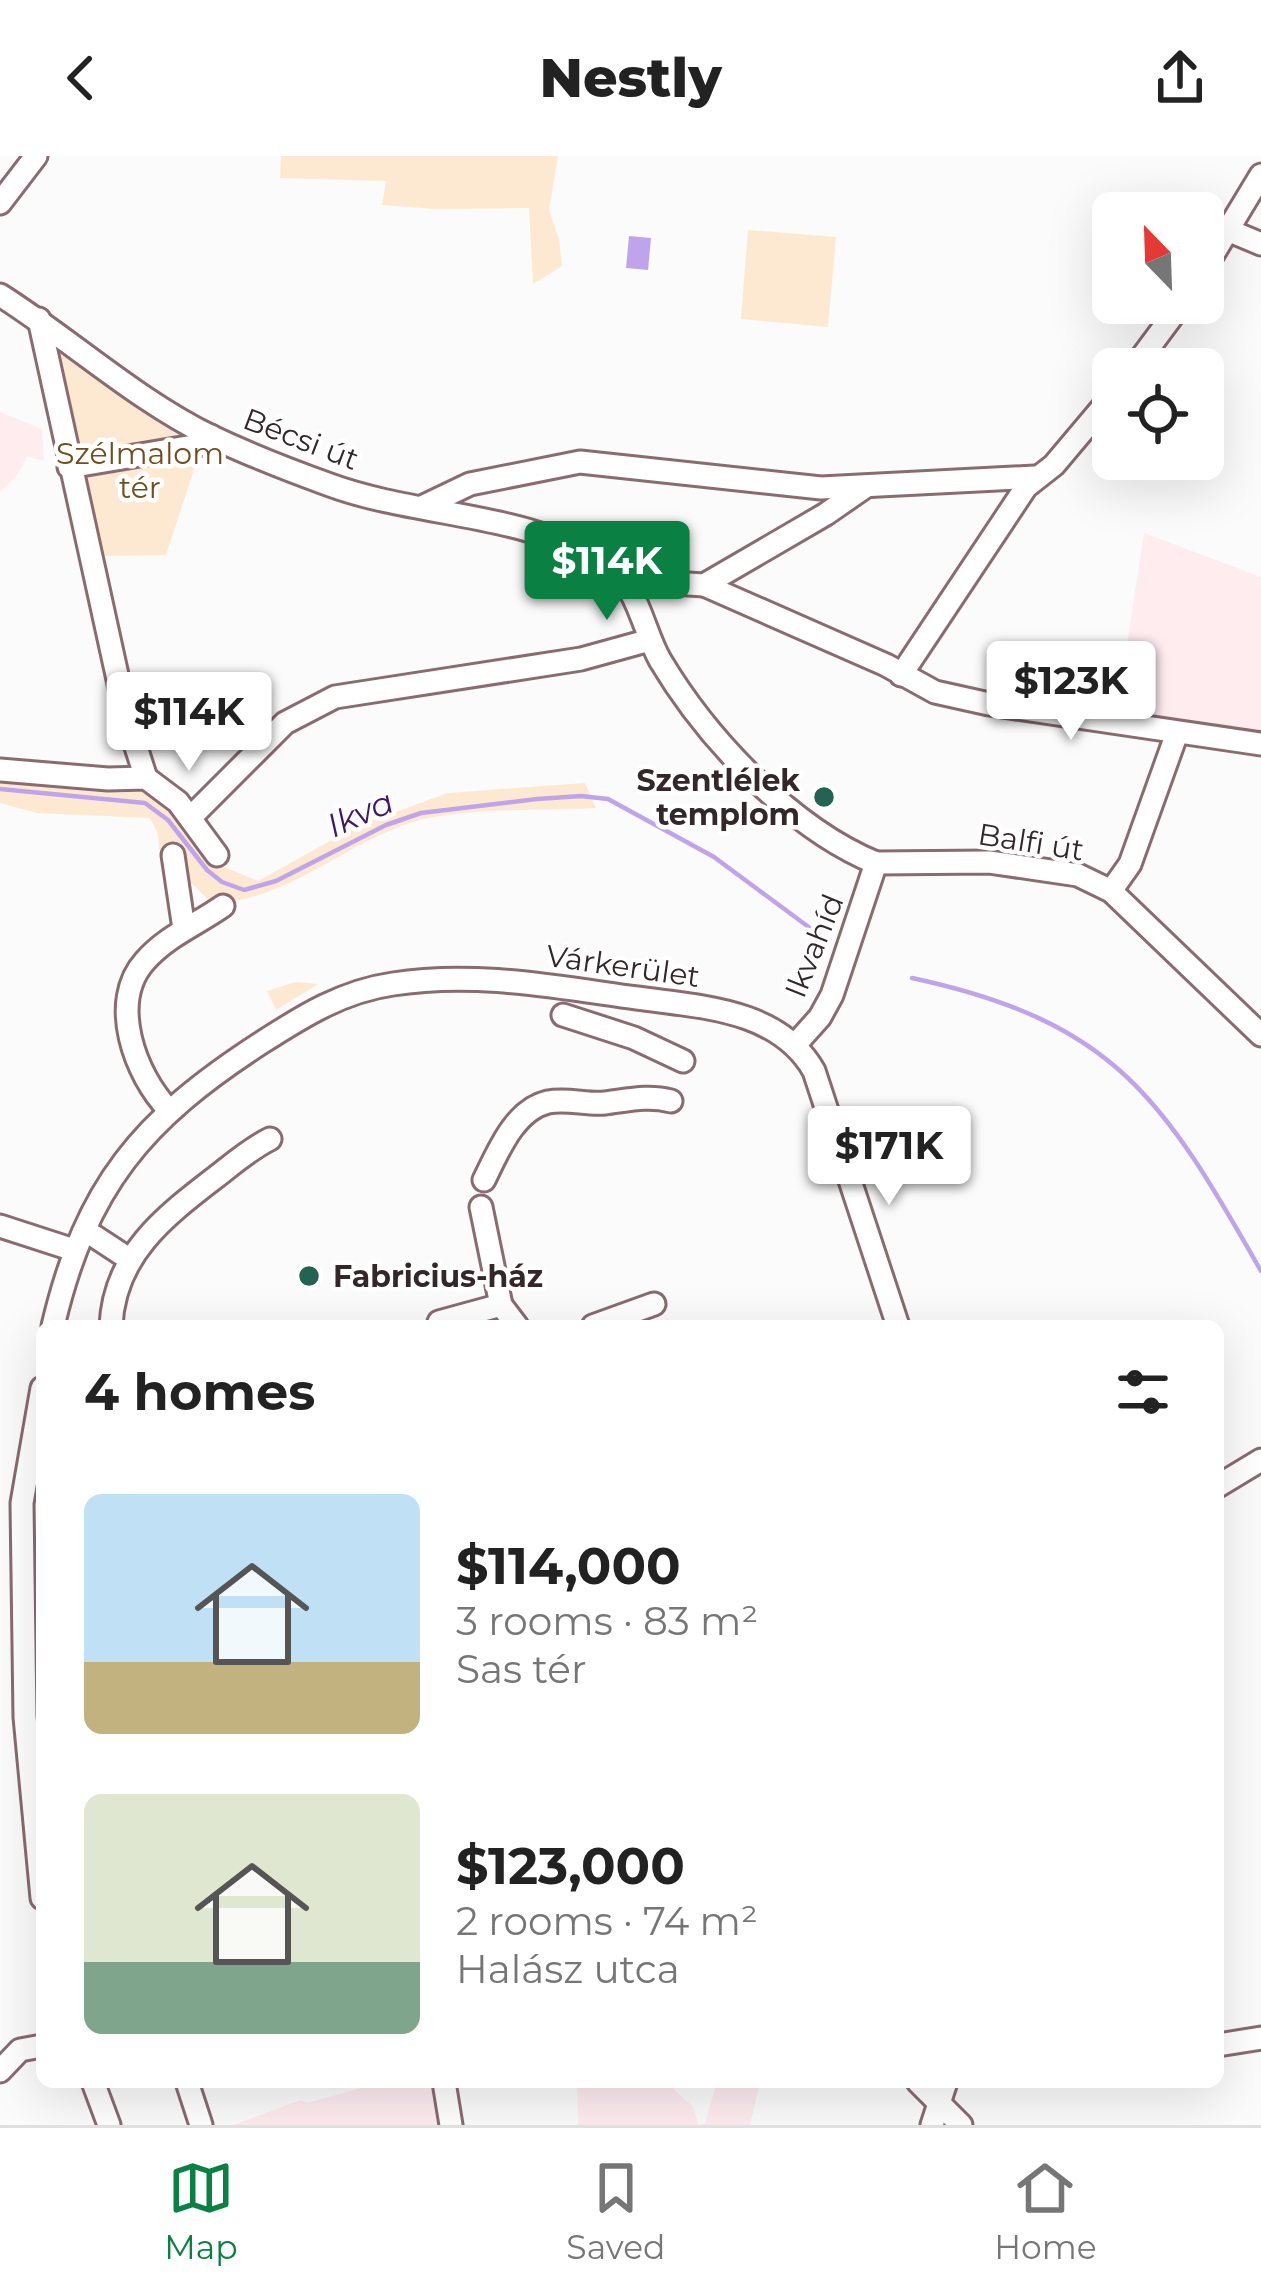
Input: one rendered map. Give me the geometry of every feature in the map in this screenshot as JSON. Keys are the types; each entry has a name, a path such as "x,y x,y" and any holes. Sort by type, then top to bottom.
{"street":[{"path":"0,203 36,156"},
{"path":"1224,239 1261,176"},
{"path":"1229,231 1261,244"},
{"name":"Bécsi út","path":"0,296 211,436 346,490 570,544 611,568 629,589"},
{"path":"38,319 131,736 146,778 178,802 217,855"},
{"path":"901,675 1036,477 1054,465 1092,420"},
{"path":"69,467 205,444 211,436"},
{"path":"423,506 460,489 580,462 821,488 1036,477"},
{"path":"704,585 865,487"},
{"path":"821,488 834,497 826,514"},
{"path":"460,489 451,503 460,514"},
{"path":"876,863 803,822 692,706 650,640 629,589 657,582 704,585 959,698 1261,744"},
{"path":"190,818 285,723 335,697 580,658 650,640"},
{"path":"1111,892 1130,865 1177,733"},
{"path":"0,770 146,778"},
{"path":"173,855 184,929"},
{"name":"Balfi út","path":"876,863 989,862 1078,874 1111,892 1261,1035"},
{"name":"Ikvahíd","path":"795,1045 820,1017 876,863"},
{"path":"169,1110 142,1071 131,1041 129,998 140,966 184,929 223,906"},
{"name":"Várkerület","path":"55,1320 74,1250 118,1167 169,1110 301,1017 349,994 402,982 512,981 701,1006 754,1020 795,1045"},
{"name":"Várkerület","path":"563,1015 634,1038 683,1061"},
{"path":"795,1045 814,1071 896,1320"},
{"path":"484,1180 514,1126 524,1114 548,1102 598,1104 652,1096 671,1101"},
{"path":"111,1320 113,1294 129,1259 178,1204 271,1139"},
{"path":"481,1207 501,1305 512,1320"},
{"path":"0,1226 74,1250"},
{"path":"94,1236 129,1259"},
{"path":"610,1320 654,1304"},
{"path":"452,1320 501,1305"},
{"path":"36,1411 11,1505 34,1672 28,1762 36,1840"},
{"path":"1224,1482 1261,1460"},
{"path":"1224,2044 1261,2038"},
{"path":"0,2071 20,2050 36,2047"},
{"path":"95,2088 109,2125"},
{"path":"189,2088 201,2125"},
{"path":"445,2088 451,2125"},
{"path":"932,2125 943,2092"},
{"path":"943,2092 961,2125"}],"shaded area":[{"path":"629,236 651,238 648,270 626,268"},
{"path":"0,412 42,429 44,461 27,456 0,492"},
{"path":"1144,533 1261,577 1261,734 1117,711"},
{"path":"361,2088 433,2088 439,2125 233,2125 301,2100 307,2103"},
{"path":"577,2088 672,2088 693,2107 699,2125 578,2125"},
{"path":"715,2088 759,2088 750,2125 699,2125 705,2123"}],"green space":[{"path":"281,156 558,156 549,210 562,266 533,284 529,208 382,205 386,181 280,178"},
{"path":"748,230 836,237 828,327 741,319"},
{"name":"Szélmalom tér","path":"56,349 200,451 166,555 105,556"},
{"path":"0,776 139,785 175,806 197,840 222,866 258,881 357,826 448,793 585,783 596,808 429,818 384,833 262,894 211,903 159,849 150,818 37,813 0,803"},
{"path":"296,982 318,984 276,1010 267,991"}],"waterway":[{"name":"Ikva","path":"0,789 145,803 168,820 207,870 244,890 276,881 386,825 421,813 537,799 608,799 714,857 814,931"},
{"name":"Ikva","path":"912,978 982,996 1039,1018 1086,1045 1126,1076 1194,1159 1261,1271"}],"place":[{"name":"Szentlélek templom","path":"824,797"},
{"name":"Fabricius-ház","path":"309,1276"}]}
